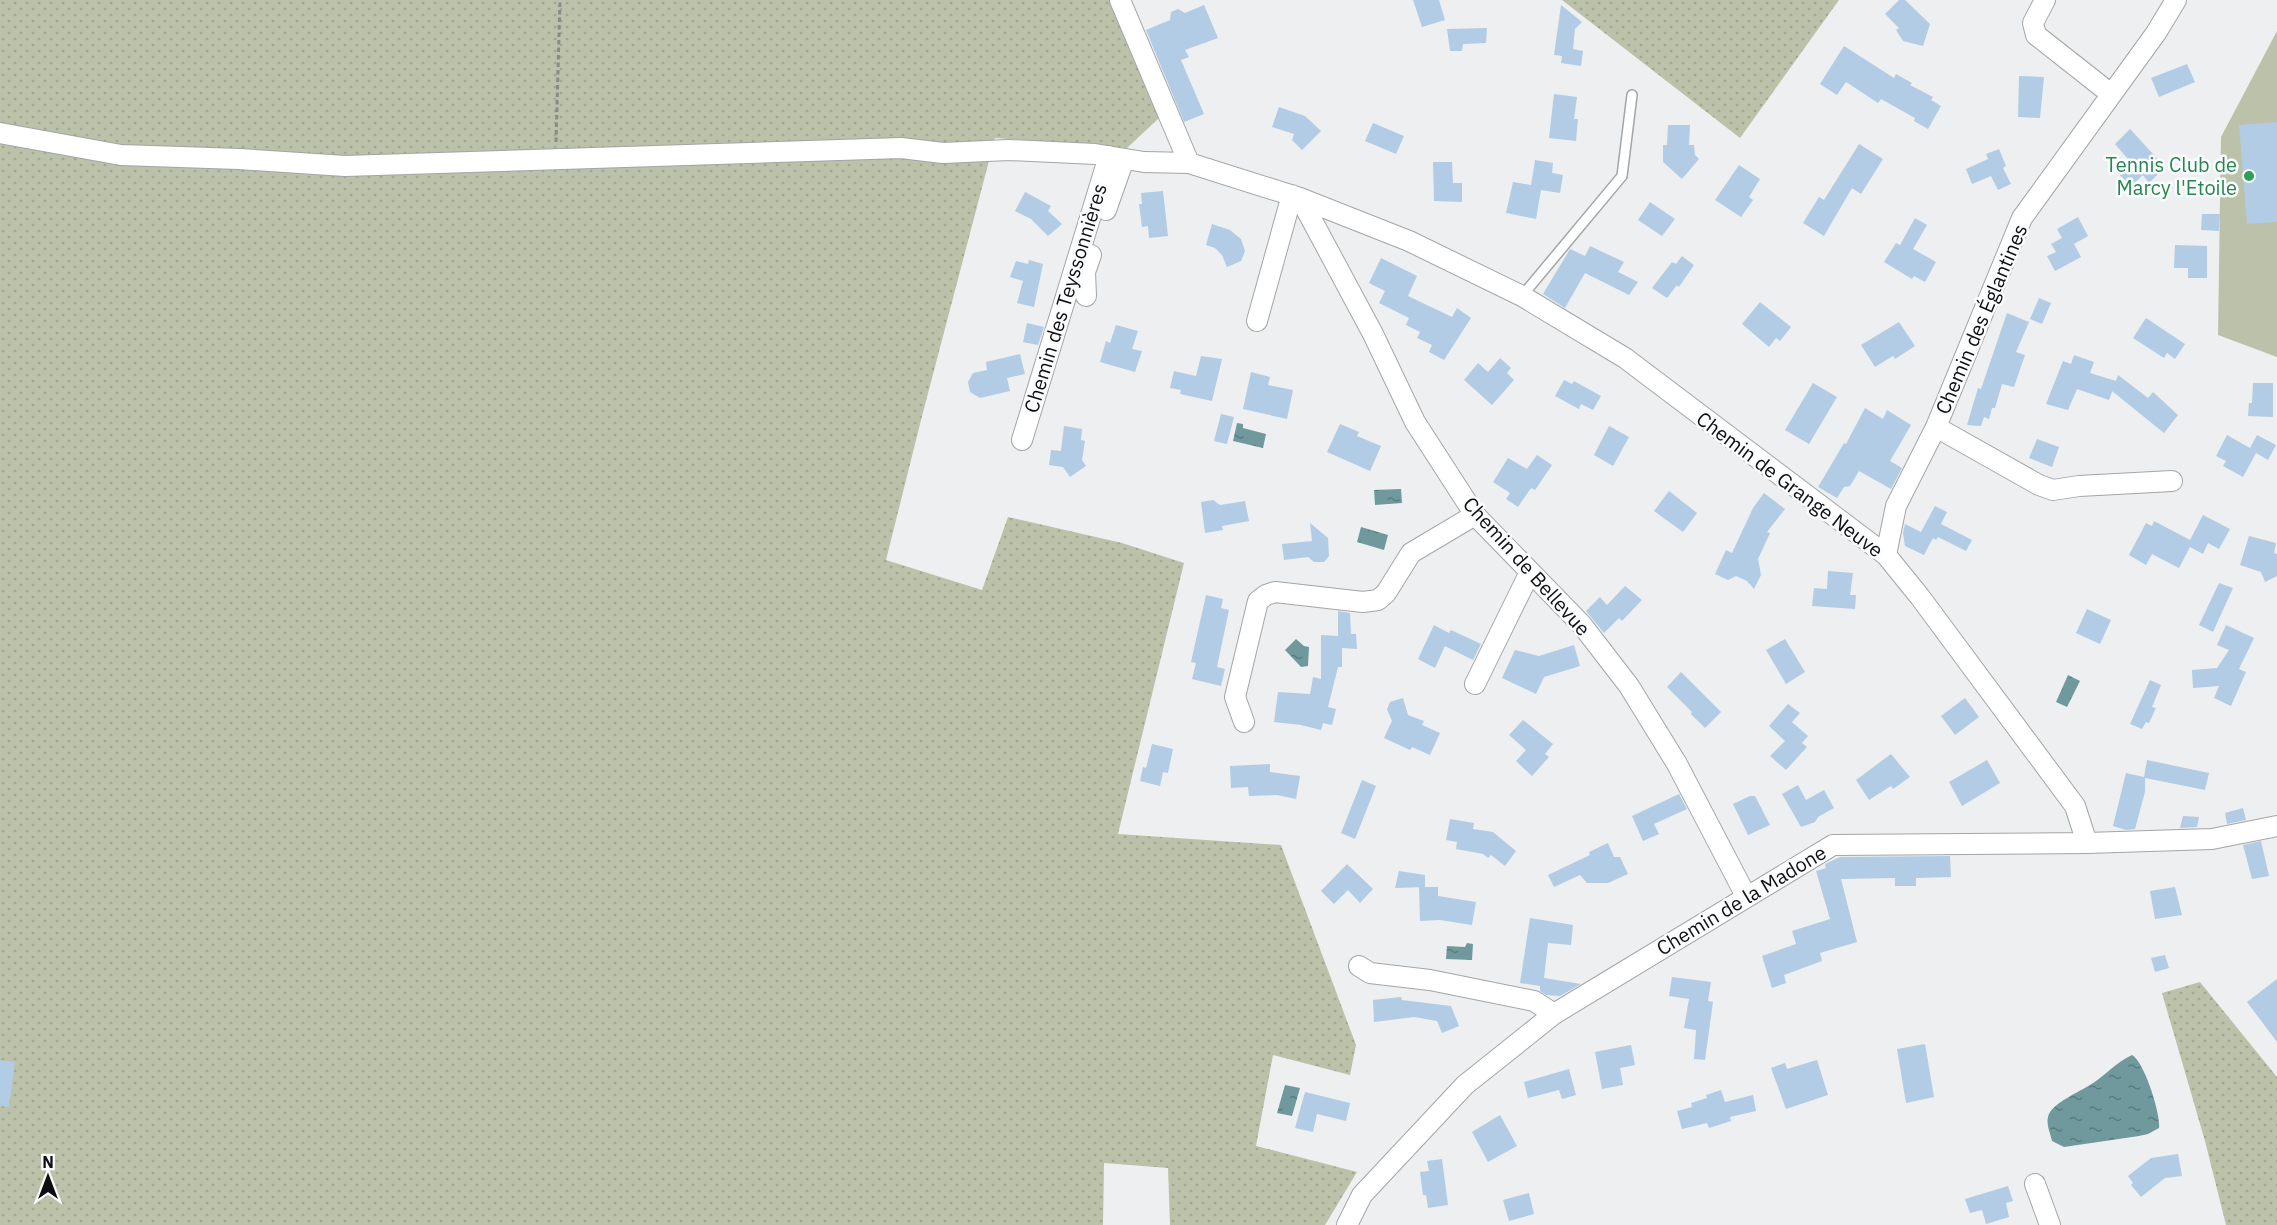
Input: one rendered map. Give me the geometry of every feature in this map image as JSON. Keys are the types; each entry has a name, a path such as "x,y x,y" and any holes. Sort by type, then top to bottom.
{"street":[{"path":"1120,0 1189,163"},
{"path":"2045,0 2033,23 2036,35 2111,94"},
{"name":"Chemin des Églantines","path":"1886,555 1896,506 1936,427 2022,218 2156,33 2176,0"},
{"name":"Chemin de Grange Neuve","path":"0,134 122,155 240,159 345,166 901,148 943,153 1009,150 1144,162 1189,163 1296,197 1409,241 1522,296 1625,358 1886,555 1920,597 2075,806 2087,843"},
{"name":"Chemin des Teyssonnières","path":"1086,296 1085,272 1116,158"},
{"name":"Chemin des Teyssonnières","path":"1022,440 1116,158"},
{"path":"1257,321 1296,197"},
{"name":"Chemin de Bellevue","path":"1296,197 1373,334 1415,422 1475,515 1582,625 1629,686 1677,764 1746,896"},
{"name":"Chemin des Églantines","path":"1936,427 2039,485 2053,490 2079,486 2172,481"},
{"path":"1244,722 1235,697 1258,601 1275,592 1363,602 1378,600 1386,593 1411,553 1475,515"},
{"path":"1475,684 1530,572"},
{"name":"Chemin de la Madone","path":"1347,1225 1362,1195 1465,1085 1554,1014 1833,845 2087,843 2212,839 2277,826"},
{"path":"1359,966 1370,974 1430,980 1534,1000 1554,1014"},
{"path":"2035,1184 2050,1225"}],"lane":[{"path":"1522,296 1622,176 1632,95"}],"path":[{"path":"556,159 560,0"}],"green space":[{"path":"0,0 1111,0 1159,118 1127,148 995,138 886,560 982,590 1008,517 1122,543 1184,563 1118,834 1281,845 1356,1045 1350,1075 1273,1055 1256,1146 1357,1172 1325,1225 1170,1225 1168,1168 1104,1163 1103,1225 0,1225"},
{"path":"1562,0 1839,0 1740,138"},
{"name":"Tennis Club de Marcy l'Etoile","path":"2277,31 2277,357 2218,335 2221,137"},
{"path":"2200,982 2277,1077 2277,1225 2226,1225 2205,1141 2162,993"}],"water":[{"path":"1237,423 1243,424 1243,428 1266,434 1263,448 1233,441"},
{"path":"1401,489 1402,503 1375,505 1374,490"},
{"path":"1361,527 1388,535 1384,550 1357,542"},
{"path":"1296,639 1309,647 1308,666 1301,667 1285,650"},
{"path":"2068,675 2080,681 2067,707 2056,702"},
{"path":"1467,943 1473,944 1472,960 1446,959 1447,946 1465,947"},
{"path":"2132,1055 2142,1067 2151,1088 2159,1128 2139,1136 2064,1147 2052,1141 2048,1121 2052,1110"},
{"path":"1285,1085 1300,1088 1292,1116 1277,1113"}],"building":[{"path":"1413,0 1439,0 1445,20 1422,27"},
{"path":"1899,0 1905,0 1930,24 1923,46 1903,41 1896,30 1899,28 1885,14"},
{"path":"1204,5 1218,38 1185,50 1189,57 1181,60 1204,114 1184,122 1146,30 1170,20 1171,12 1178,9 1185,13"},
{"path":"1561,5 1582,22 1575,29 1573,49 1583,51 1581,66 1561,63 1562,56 1554,55"},
{"path":"1487,28 1486,43 1463,44 1462,51 1450,51 1447,29"},
{"path":"1844,46 1894,78 1896,74 1912,83 1910,85 1933,97 1931,100 1941,106 1928,129 1914,121 1915,118 1881,99 1878,103 1846,82 1837,95 1820,84"},
{"path":"2187,64 2195,82 2159,97 2151,78"},
{"path":"2019,76 2044,77 2040,118 2018,117"},
{"path":"1554,94 1577,97 1574,119 1578,119 1576,141 1549,138"},
{"path":"1279,107 1305,116 1321,131 1302,150 1292,140 1294,134 1272,127"},
{"path":"2277,122 2277,222 2247,224 2239,125"},
{"path":"1373,123 1404,136 1396,154 1365,141"},
{"path":"1668,125 1690,125 1689,145 1694,145 1695,155 1699,159 1682,179 1663,162 1663,145 1667,145"},
{"path":"2130,129 2165,167 2149,183 2143,175 2131,186 2116,171 2128,159 2115,144"},
{"path":"1859,144 1883,159 1861,194 1852,188 1824,236 1803,223 1819,197 1824,200"},
{"path":"1999,149 2006,166 2003,168 2011,184 1998,190 1991,176 1972,184 1966,169 1988,159 1986,154"},
{"path":"1535,160 1553,163 1552,173 1563,175 1560,193 1541,190 1536,219 1506,213 1513,182 1531,185"},
{"path":"1433,162 1452,162 1453,183 1462,183 1462,202 1434,201"},
{"path":"1739,165 1760,179 1749,197 1753,200 1741,217 1715,200"},
{"path":"1163,191 1168,236 1149,238 1148,226 1142,227 1139,204 1142,204 1141,193"},
{"path":"1025,192 1051,206 1048,211 1062,224 1048,236 1031,219 1015,211"},
{"path":"1650,202 1675,219 1662,236 1638,220"},
{"path":"2202,214 2220,214 2219,231 2201,230"},
{"path":"2078,217 2088,236 2074,244 2081,257 2055,271 2047,256 2056,252 2051,244 2062,238 2057,229"},
{"path":"1915,218 1927,225 1913,249 1936,262 1925,282 1914,276 1912,279 1884,262 1896,243 1900,245"},
{"path":"1212,224 1230,230 1241,239 1245,251 1241,261 1227,267 1222,255 1215,248 1206,245"},
{"path":"2175,245 2207,246 2207,278 2188,278 2188,268 2174,268"},
{"path":"1590,246 1624,262 1618,272 1638,282 1629,295 1585,273 1565,308 1543,294 1570,249 1585,256"},
{"path":"1682,256 1694,265 1679,287 1677,285 1667,298 1652,288 1672,262 1676,264"},
{"path":"1381,258 1417,276 1408,296 1452,317 1457,308 1471,318 1444,360 1429,352 1432,345 1417,338 1420,332 1406,325 1409,318 1379,303 1385,291 1369,283"},
{"path":"1029,260 1043,264 1034,307 1017,303 1023,281 1010,277 1016,261 1028,264"},
{"path":"2039,298 2051,303 2042,324 2030,319"},
{"path":"1760,302 1791,327 1780,341 1776,338 1769,347 1742,324"},
{"path":"2007,313 2029,322 2016,352 2025,355 2014,387 2002,384 1989,419 1984,417 1981,426 1967,425 1978,388 1981,389"},
{"path":"2146,318 2185,344 2175,359 2167,353 2164,358 2133,338"},
{"path":"1899,322 1915,346 1895,359 1893,356 1875,367 1861,345"},
{"path":"1027,323 1044,327 1038,345 1023,342"},
{"path":"1116,325 1138,331 1132,349 1142,351 1135,372 1100,362 1106,341 1110,343"},
{"path":"1020,354 1025,374 1007,378 1010,391 980,398 970,392 968,382 973,373 987,370 986,362"},
{"path":"2074,355 2094,362 2090,373 2116,381 2109,400 2077,389 2068,410 2046,404 2063,361 2071,364"},
{"path":"1201,356 1222,359 1212,401 1180,394 1181,390 1170,388 1174,371 1196,376"},
{"path":"1500,358 1511,368 1507,373 1514,380 1492,405 1464,380 1478,363 1488,372"},
{"path":"1251,372 1270,377 1268,385 1293,390 1287,419 1243,409"},
{"path":"2118,375 2148,398 2153,392 2178,415 2164,433 2112,391"},
{"path":"1564,380 1572,384 1574,381 1601,396 1593,410 1581,404 1579,409 1555,396"},
{"path":"1813,383 1837,397 1809,444 1785,430"},
{"path":"2253,383 2273,383 2273,417 2248,416 2249,403 2252,403"},
{"path":"1865,408 1883,419 1887,410 1911,425 1890,461 1902,468 1891,489 1859,471 1850,486 1844,487 1837,498 1818,487 1844,443 1846,444"},
{"path":"1221,414 1234,417 1227,444 1214,441"},
{"path":"1340,424 1359,432 1357,436 1381,446 1370,471 1327,452"},
{"path":"1064,426 1082,429 1081,440 1085,441 1082,460 1086,466 1070,477 1063,467 1049,465 1051,450 1061,451"},
{"path":"1609,426 1629,437 1613,466 1594,455"},
{"path":"2227,435 2250,448 2257,435 2276,445 2268,460 2256,453 2243,477 2223,466 2226,461 2216,456"},
{"path":"2037,439 2059,447 2052,467 2029,458"},
{"path":"1537,455 1552,465 1535,490 1531,488 1518,507 1506,499 1510,493 1493,482 1508,458 1527,469"},
{"path":"1669,491 1697,513 1683,532 1654,511"},
{"path":"1764,493 1785,509 1767,532 1770,533 1758,559 1761,575 1754,589 1747,581 1736,576 1728,580 1715,574 1726,550 1732,553 1753,508"},
{"path":"1213,500 1220,505 1245,501 1249,521 1222,526 1223,530 1205,533 1201,502"},
{"path":"1935,506 1947,512 1941,524 1972,540 1966,551 1938,537 1936,540 1933,538 1924,555 1905,546 1903,533 1905,524 1921,532"},
{"path":"2203,515 2230,529 2219,549 2208,543 2203,554 2190,547 2179,568 2152,554 2146,565 2129,555 2146,523 2152,526 2154,521 2190,540"},
{"path":"1310,523 1328,538 1329,556 1324,562 1314,562 1308,557 1284,560 1282,544 1312,541"},
{"path":"2249,536 2276,543 2274,553 2277,554 2277,576 2265,582 2261,572 2240,565"},
{"path":"1828,571 1853,573 1850,595 1856,595 1855,609 1812,606 1814,588 1827,589"},
{"path":"2219,583 2233,588 2213,632 2199,625"},
{"path":"1625,586 1642,600 1622,621 1619,618 1604,633 1586,611 1600,597 1607,605"},
{"path":"1206,595 1223,599 1221,608 1229,610 1217,667 1225,669 1221,686 1192,679 1196,663 1191,662"},
{"path":"2087,609 2111,620 2100,644 2076,633"},
{"path":"1338,611 1350,613 1351,634 1356,634 1357,649 1342,648 1342,667 1338,667 1328,707 1336,709 1332,725 1323,723 1321,730 1274,722 1278,692 1310,694 1313,677 1321,679 1321,635 1338,636"},
{"path":"1434,625 1481,644 1473,660 1445,646 1435,668 1418,659"},
{"path":"2226,625 2254,638 2239,669 2246,672 2231,706 2214,698 2219,686 2193,688 2192,670 2217,668 2229,650 2217,645"},
{"path":"1785,639 1805,672 1786,684 1766,650"},
{"path":"1574,645 1580,666 1544,677 1536,694 1502,678 1515,650 1539,656"},
{"path":"1681,672 1721,712 1705,728 1667,687"},
{"path":"2150,680 2161,685 2152,707 2156,708 2149,723 2146,722 2142,729 2130,724"},
{"path":"1403,698 1408,715 1424,721 1422,725 1440,733 1430,755 1412,747 1410,750 1384,738 1392,721 1387,709 1390,702"},
{"path":"1965,698 1979,717 1955,735 1941,716"},
{"path":"1788,704 1800,713 1792,722 1808,736 1802,743 1807,747 1786,770 1770,756 1785,741 1769,726"},
{"path":"1523,720 1553,744 1545,754 1549,757 1532,776 1516,761 1526,750 1509,735"},
{"path":"1152,744 1173,749 1168,773 1163,772 1160,786 1140,781"},
{"path":"1891,754 1910,777 1893,789 1891,786 1869,800 1856,780"},
{"path":"1987,760 2000,783 1962,806 1949,782"},
{"path":"2147,760 2209,773 2205,790 2145,778 2145,792 2135,829 2126,830 2113,826 2126,773 2144,777"},
{"path":"1270,764 1270,772 1300,776 1296,799 1277,795 1249,796 1248,787 1231,788 1230,766"},
{"path":"1362,780 1376,786 1355,839 1341,833"},
{"path":"1798,785 1806,800 1824,790 1834,808 1818,817 1815,822 1801,827 1782,794"},
{"path":"1679,794 1687,809 1654,824 1659,834 1643,841 1632,816"},
{"path":"1755,796 1770,825 1748,835 1733,804"},
{"path":"2243,808 2246,820 2227,824 2225,813"},
{"path":"2183,816 2199,817 2197,827 2180,828"},
{"path":"1450,819 1474,823 1473,829 1493,832 1516,851 1505,866 1491,855 1488,858 1483,854 1456,849 1457,842 1446,840"},
{"path":"2261,841 2269,876 2252,879 2243,845"},
{"path":"1608,843 1614,857 1620,857 1628,874 1608,883 1587,883 1580,875 1554,887 1548,875 1590,855 1589,852"},
{"path":"1950,856 1951,877 1916,878 1916,886 1895,886 1895,878 1841,879 1857,942 1820,953 1822,961 1784,975 1786,983 1772,988 1762,956 1796,944 1792,931 1830,919 1816,871 1826,868 1825,864 1840,857"},
{"path":"1347,864 1373,889 1360,903 1348,890 1334,904 1321,891"},
{"path":"1399,871 1425,875 1425,887 1395,888"},
{"path":"1419,887 1438,887 1438,896 1476,902 1472,925 1440,920 1420,921"},
{"path":"2175,887 2182,915 2155,919 2150,891"},
{"path":"1530,918 1573,925 1571,945 1548,943 1544,978 1581,984 1560,996 1546,995 1540,991 1540,986 1520,983"},
{"path":"2165,955 2169,968 2155,972 2151,958"},
{"path":"1672,977 1711,982 1708,1001 1713,1002 1705,1060 1694,1059 1696,1030 1684,1028 1689,999 1669,996"},
{"path":"2277,979 2277,1042 2247,1002"},
{"path":"1401,997 1402,1000 1451,1006 1459,1026 1442,1033 1437,1021 1414,1017 1374,1022 1373,1000"},
{"path":"1925,1044 1934,1097 1906,1103 1897,1049"},
{"path":"1631,1045 1635,1065 1620,1068 1623,1085 1602,1089 1595,1052"},
{"path":"0,1060 15,1062 9,1107 0,1106"},
{"path":"1817,1060 1828,1095 1786,1109 1771,1068 1785,1063 1787,1069"},
{"path":"1569,1069 1576,1095 1562,1099 1559,1090 1528,1098 1524,1082"},
{"path":"1721,1090 1725,1102 1753,1095 1756,1111 1730,1117 1731,1121 1709,1128 1707,1123 1682,1129 1677,1111 1692,1107 1691,1103"},
{"path":"1305,1092 1350,1103 1346,1121 1317,1114 1313,1132 1295,1128"},
{"path":"1500,1115 1517,1146 1488,1162 1472,1132"},
{"path":"2178,1154 2182,1176 2165,1178 2141,1197 2131,1185 2133,1183 2128,1176 2151,1158"},
{"path":"1442,1159 1448,1205 1428,1208 1426,1195 1423,1195 1420,1172 1429,1171 1427,1161"},
{"path":"2008,1186 2013,1201 2006,1203 2009,1217 1986,1224 1982,1210 1970,1213 1965,1199"},
{"path":"1529,1193 1534,1214 1509,1221 1503,1200"}],"place":[{"name":"Tennis Club de Marcy l'Etoile","path":"2249,176"}]}
